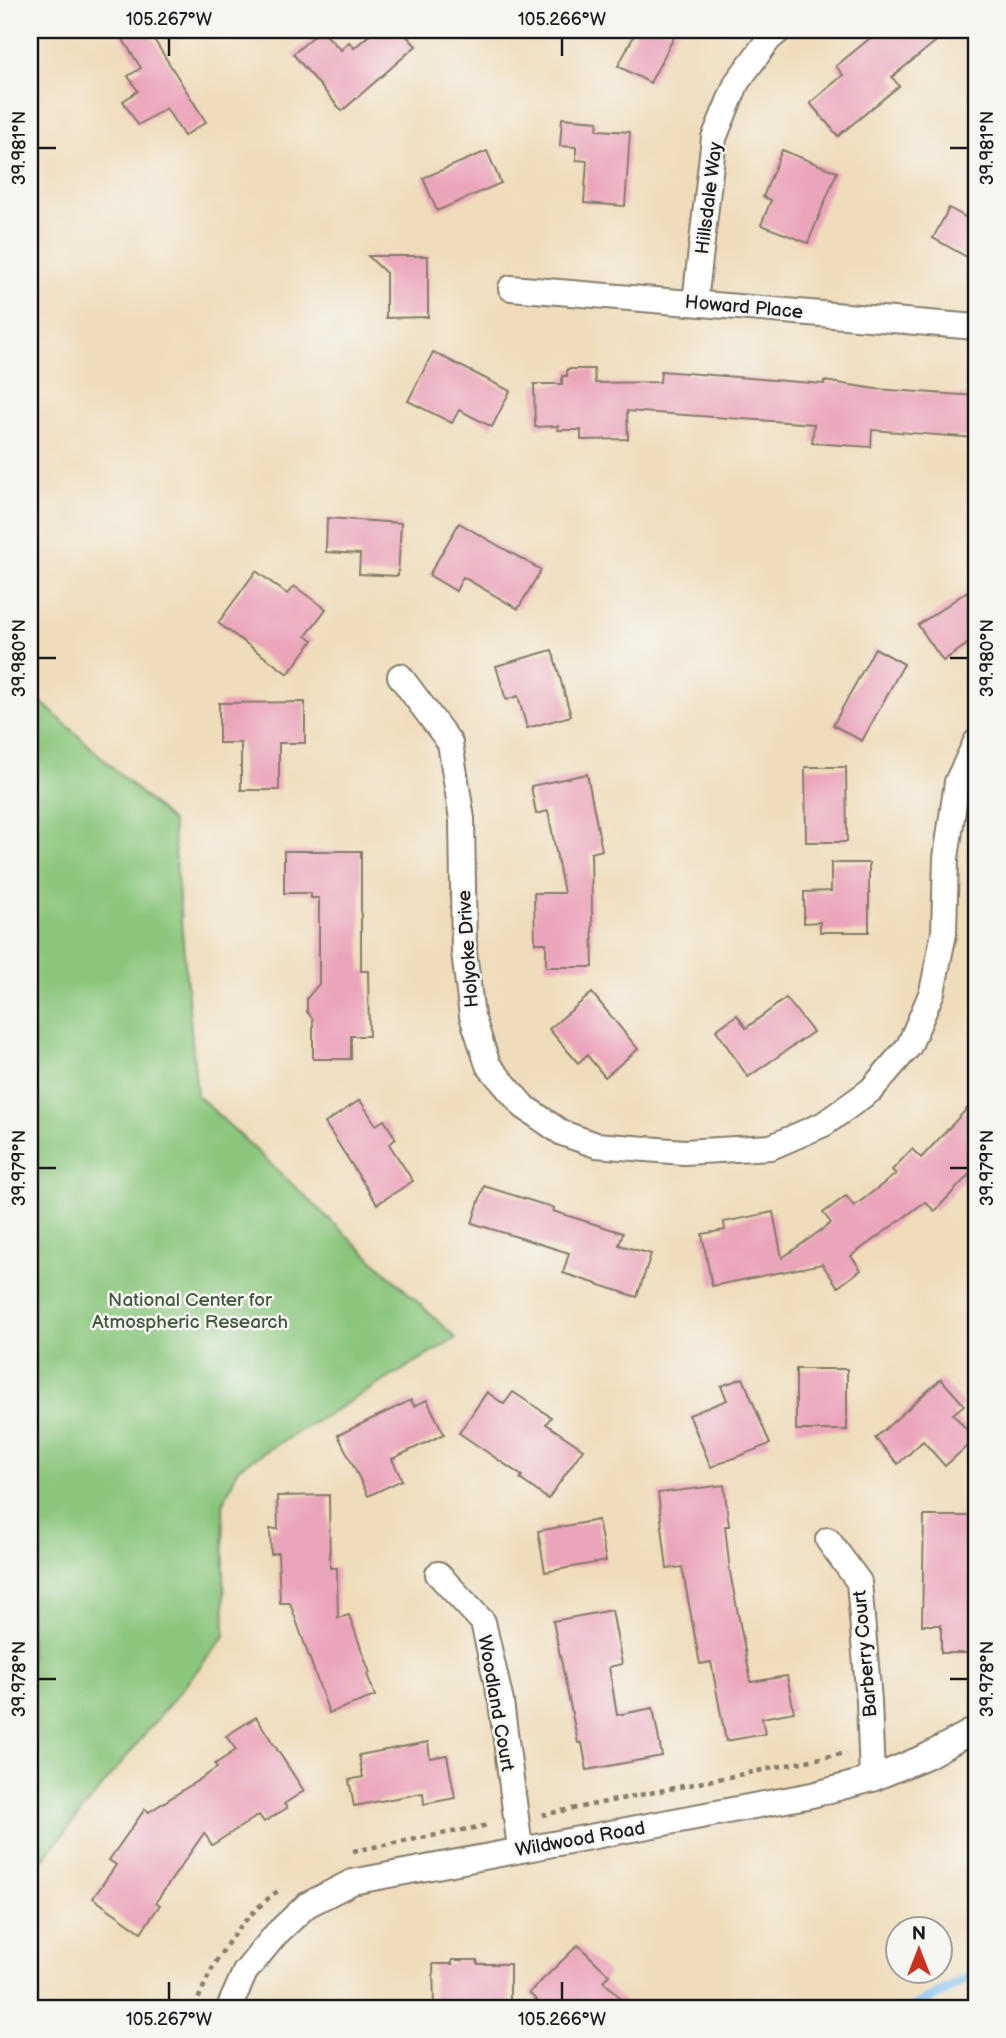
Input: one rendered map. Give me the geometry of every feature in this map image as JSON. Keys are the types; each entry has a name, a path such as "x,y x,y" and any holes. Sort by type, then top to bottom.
{"street":[{"name":"Hillsdale Way","path":"695,302 713,138 737,82 769,39 780,30"},
{"name":"Howard Place","path":"511,288 976,327"},
{"name":"Holyoke Drive","path":"400,676 450,743 462,819 464,952 472,1016 488,1065 523,1106 562,1133 597,1145 684,1152 771,1147 824,1124 871,1090 909,1046 932,992 944,933 946,858 957,782 976,742"},
{"name":"Barberry Court","path":"828,1540 859,1583 869,1701 872,1779"},
{"name":"Woodland Court","path":"438,1574 483,1622 501,1702 520,1849"},
{"name":"Wildwood Road","path":"229,2008 245,1972 276,1934 307,1905 352,1882 813,1795 872,1779 927,1756 976,1729"}],"green space":[{"name":"National Center for Atmospheric Research","path":"30,513 38,699 172,822 197,1095 456,1338 238,1468 223,1505 225,1636 34,1870 30,1904"}],"building":[{"path":"117,30 148,30 206,122 184,136 166,108 138,125 123,101 138,91 128,76 141,68"},
{"path":"321,30 341,50 349,42 354,48 375,30 401,30 416,46 342,111 293,54"},
{"path":"637,30 678,30 650,83 618,66"},
{"path":"880,30 950,30 892,77 899,86 838,136 810,103 843,75 836,66"},
{"path":"562,118 598,121 597,130 630,132 625,206 584,203 587,161 576,160 576,147 560,146"},
{"path":"782,150 837,172 808,243 761,225 771,200 763,197"},
{"path":"487,151 501,183 437,211 423,178"},
{"path":"949,208 976,223 976,262 933,238"},
{"path":"368,256 428,256 428,317 386,318 386,273"},
{"path":"433,352 510,391 492,427 459,410 452,423 408,401"},
{"path":"567,369 594,369 595,383 660,382 661,371 824,384 824,381 876,389 976,396 976,438 872,430 871,447 812,443 814,424 627,411 628,439 581,440 581,430 558,430 558,426 535,427 534,384 562,384 562,376 567,376"},
{"path":"327,518 401,523 398,576 359,574 360,554 326,552"},
{"path":"459,523 541,570 518,609 463,577 456,591 429,575"},
{"path":"256,571 287,594 294,586 326,609 306,636 313,640 288,674 218,623"},
{"path":"968,591 976,604 976,638 943,661 918,625"},
{"path":"875,648 904,664 862,741 833,725"},
{"path":"552,650 571,716 527,728 518,696 506,700 496,666"},
{"path":"305,702 305,743 279,743 279,790 241,790 241,743 219,743 219,703"},
{"path":"805,767 846,767 847,842 806,842"},
{"path":"587,774 602,850 591,853 593,967 546,967 546,943 535,943 534,893 564,893 548,811 536,814 531,786"},
{"path":"284,851 361,851 361,971 368,971 369,1036 351,1036 351,1059 313,1059 313,1019 307,1012 307,998 319,984 319,898 311,898 311,893 284,893"},
{"path":"831,863 869,863 869,932 820,932 820,922 804,923 804,892 831,891"},
{"path":"592,993 638,1049 605,1077 587,1055 578,1063 549,1029"},
{"path":"786,998 813,1032 748,1077 716,1030 737,1015 746,1028"},
{"path":"976,1099 976,1167 935,1211 925,1202 851,1256 861,1270 838,1287 822,1264 712,1286 702,1234 725,1230 724,1222 773,1212 782,1258 831,1223 823,1213 846,1196 854,1206 896,1174 892,1170 912,1149 921,1158"},
{"path":"360,1100 376,1125 384,1120 396,1139 389,1144 413,1181 377,1204 325,1123"},
{"path":"484,1186 623,1233 619,1245 651,1254 637,1297 563,1273 569,1253 472,1223"},
{"path":"796,1369 847,1369 847,1430 796,1430"},
{"path":"743,1378 770,1444 711,1467 689,1415 727,1400 721,1386"},
{"path":"941,1379 964,1405 953,1414 975,1439 945,1466 923,1441 898,1464 875,1438"},
{"path":"487,1392 504,1404 513,1392 551,1417 546,1424 583,1449 548,1499 520,1479 522,1476 459,1433"},
{"path":"411,1400 414,1406 427,1400 444,1434 392,1459 402,1480 368,1496 338,1435"},
{"path":"724,1485 729,1526 725,1526 730,1572 751,1682 787,1676 794,1712 762,1718 765,1734 726,1741 711,1662 700,1664 682,1567 667,1569 658,1493"},
{"path":"329,1495 330,1568 337,1568 338,1618 349,1615 370,1673 367,1674 375,1696 329,1713 290,1603 280,1603 278,1553 271,1554 270,1529 278,1529 277,1496"},
{"path":"924,1516 975,1516 976,1653 941,1653 941,1625 922,1625"},
{"path":"598,1520 606,1561 545,1572 538,1531"},
{"path":"612,1610 622,1664 609,1667 617,1715 653,1708 662,1756 587,1770 582,1743 578,1743 553,1621"},
{"path":"256,1717 304,1791 284,1804 287,1808 264,1822 259,1815 212,1845 204,1833 156,1902 160,1905 141,1932 93,1898 116,1865 109,1860 145,1809 149,1812 217,1768 215,1764 236,1750 226,1736"},
{"path":"428,1742 430,1758 447,1755 455,1798 424,1804 423,1793 354,1806 349,1780 363,1777 359,1755"},
{"path":"578,1945 609,1975 603,1981 631,2008 545,2008 529,1993"},
{"path":"452,1960 477,1960 478,1964 510,1964 510,2008 434,2008 433,1964 452,1964"}],"waterway":[{"path":"913,2008 976,1976"}]}
